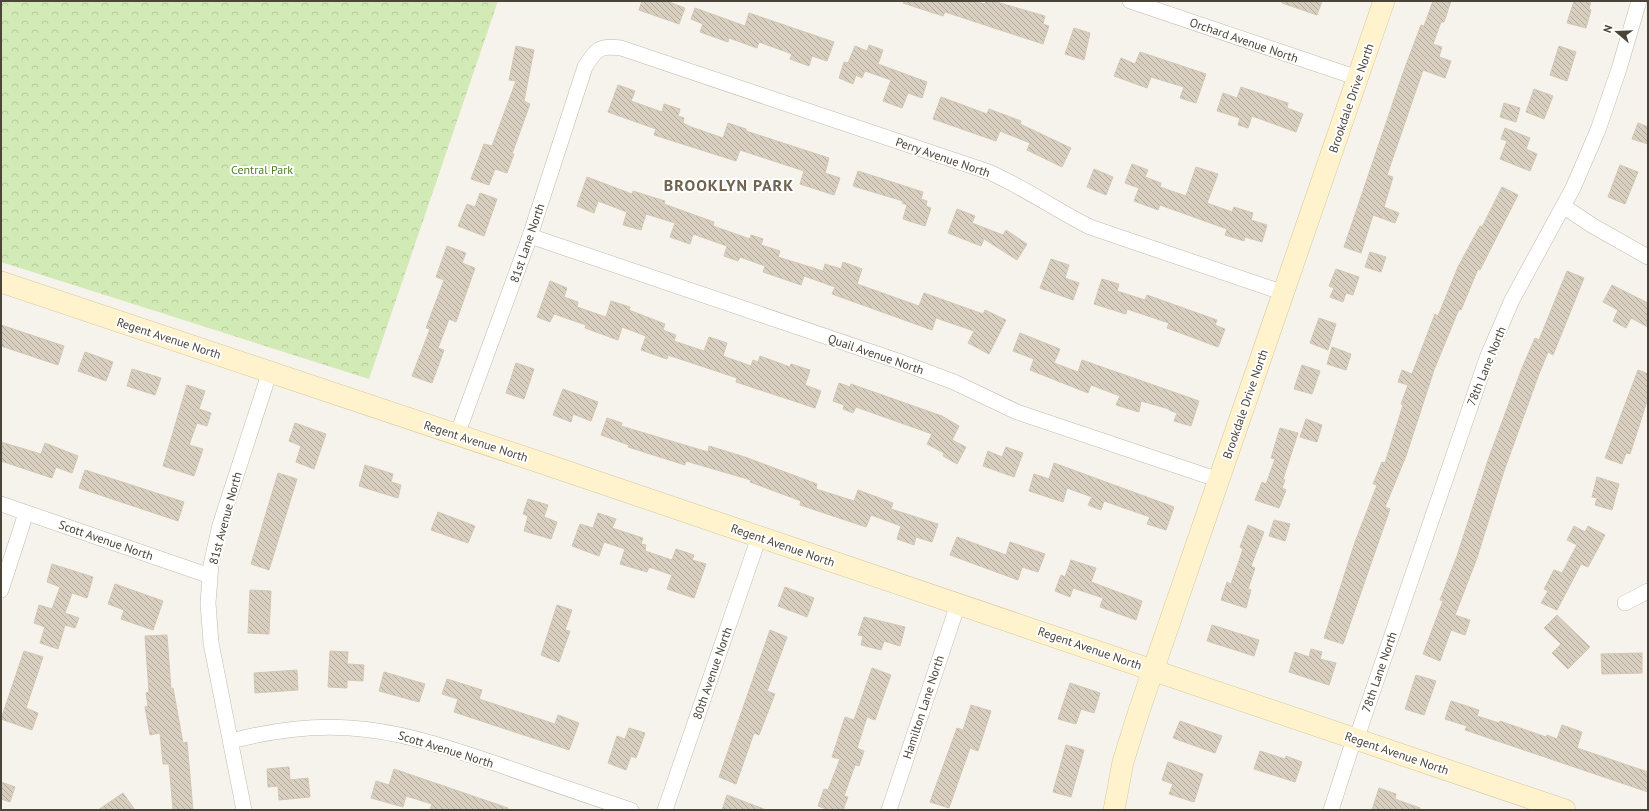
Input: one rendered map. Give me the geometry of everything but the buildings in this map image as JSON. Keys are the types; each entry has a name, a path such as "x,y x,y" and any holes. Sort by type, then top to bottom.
{"street":[{"name":"Orchard Avenue North","path":"1130,1 1358,78"},
{"name":"Brookdale Drive North","path":"1114,810 1123,762 1384,1"},
{"name":"78th Lane North","path":"1331,810 1354,739 1358,737 1487,358 1512,300 1563,206 1598,130 1619,69 1639,1"},
{"name":"Perry Avenue North","path":"595,52 607,46 621,48 989,172 1031,192 1070,217 1090,227 1284,293"},
{"name":"81st Lane North","path":"458,435 530,236 585,67 595,52"},
{"path":"1563,206 1593,226 1648,257"},
{"name":"Quail Avenue North","path":"530,236 898,362 954,382 1017,412 1219,480"},
{"name":"Regent Avenue North","path":"1,282 270,371 1565,810"},
{"name":"81st Avenue North","path":"244,810 211,642 208,603 210,576 220,525 270,371"},
{"name":"Scott Avenue North","path":"1,504 210,576"},
{"path":"1,590 26,513"},
{"name":"80th Avenue North","path":"664,810 759,537"},
{"path":"1624,603 1648,591"},
{"name":"Hamilton Lane North","path":"889,810 958,604"},
{"name":"Scott Avenue North","path":"231,741 263,733 306,727 350,728 393,733 436,744 631,810"}],"green space":[{"name":"Central Park","path":"1,1 498,1 369,379 1,262"}],"district":[{"name":"BROOKLYN PARK","path":"729,185"}]}
